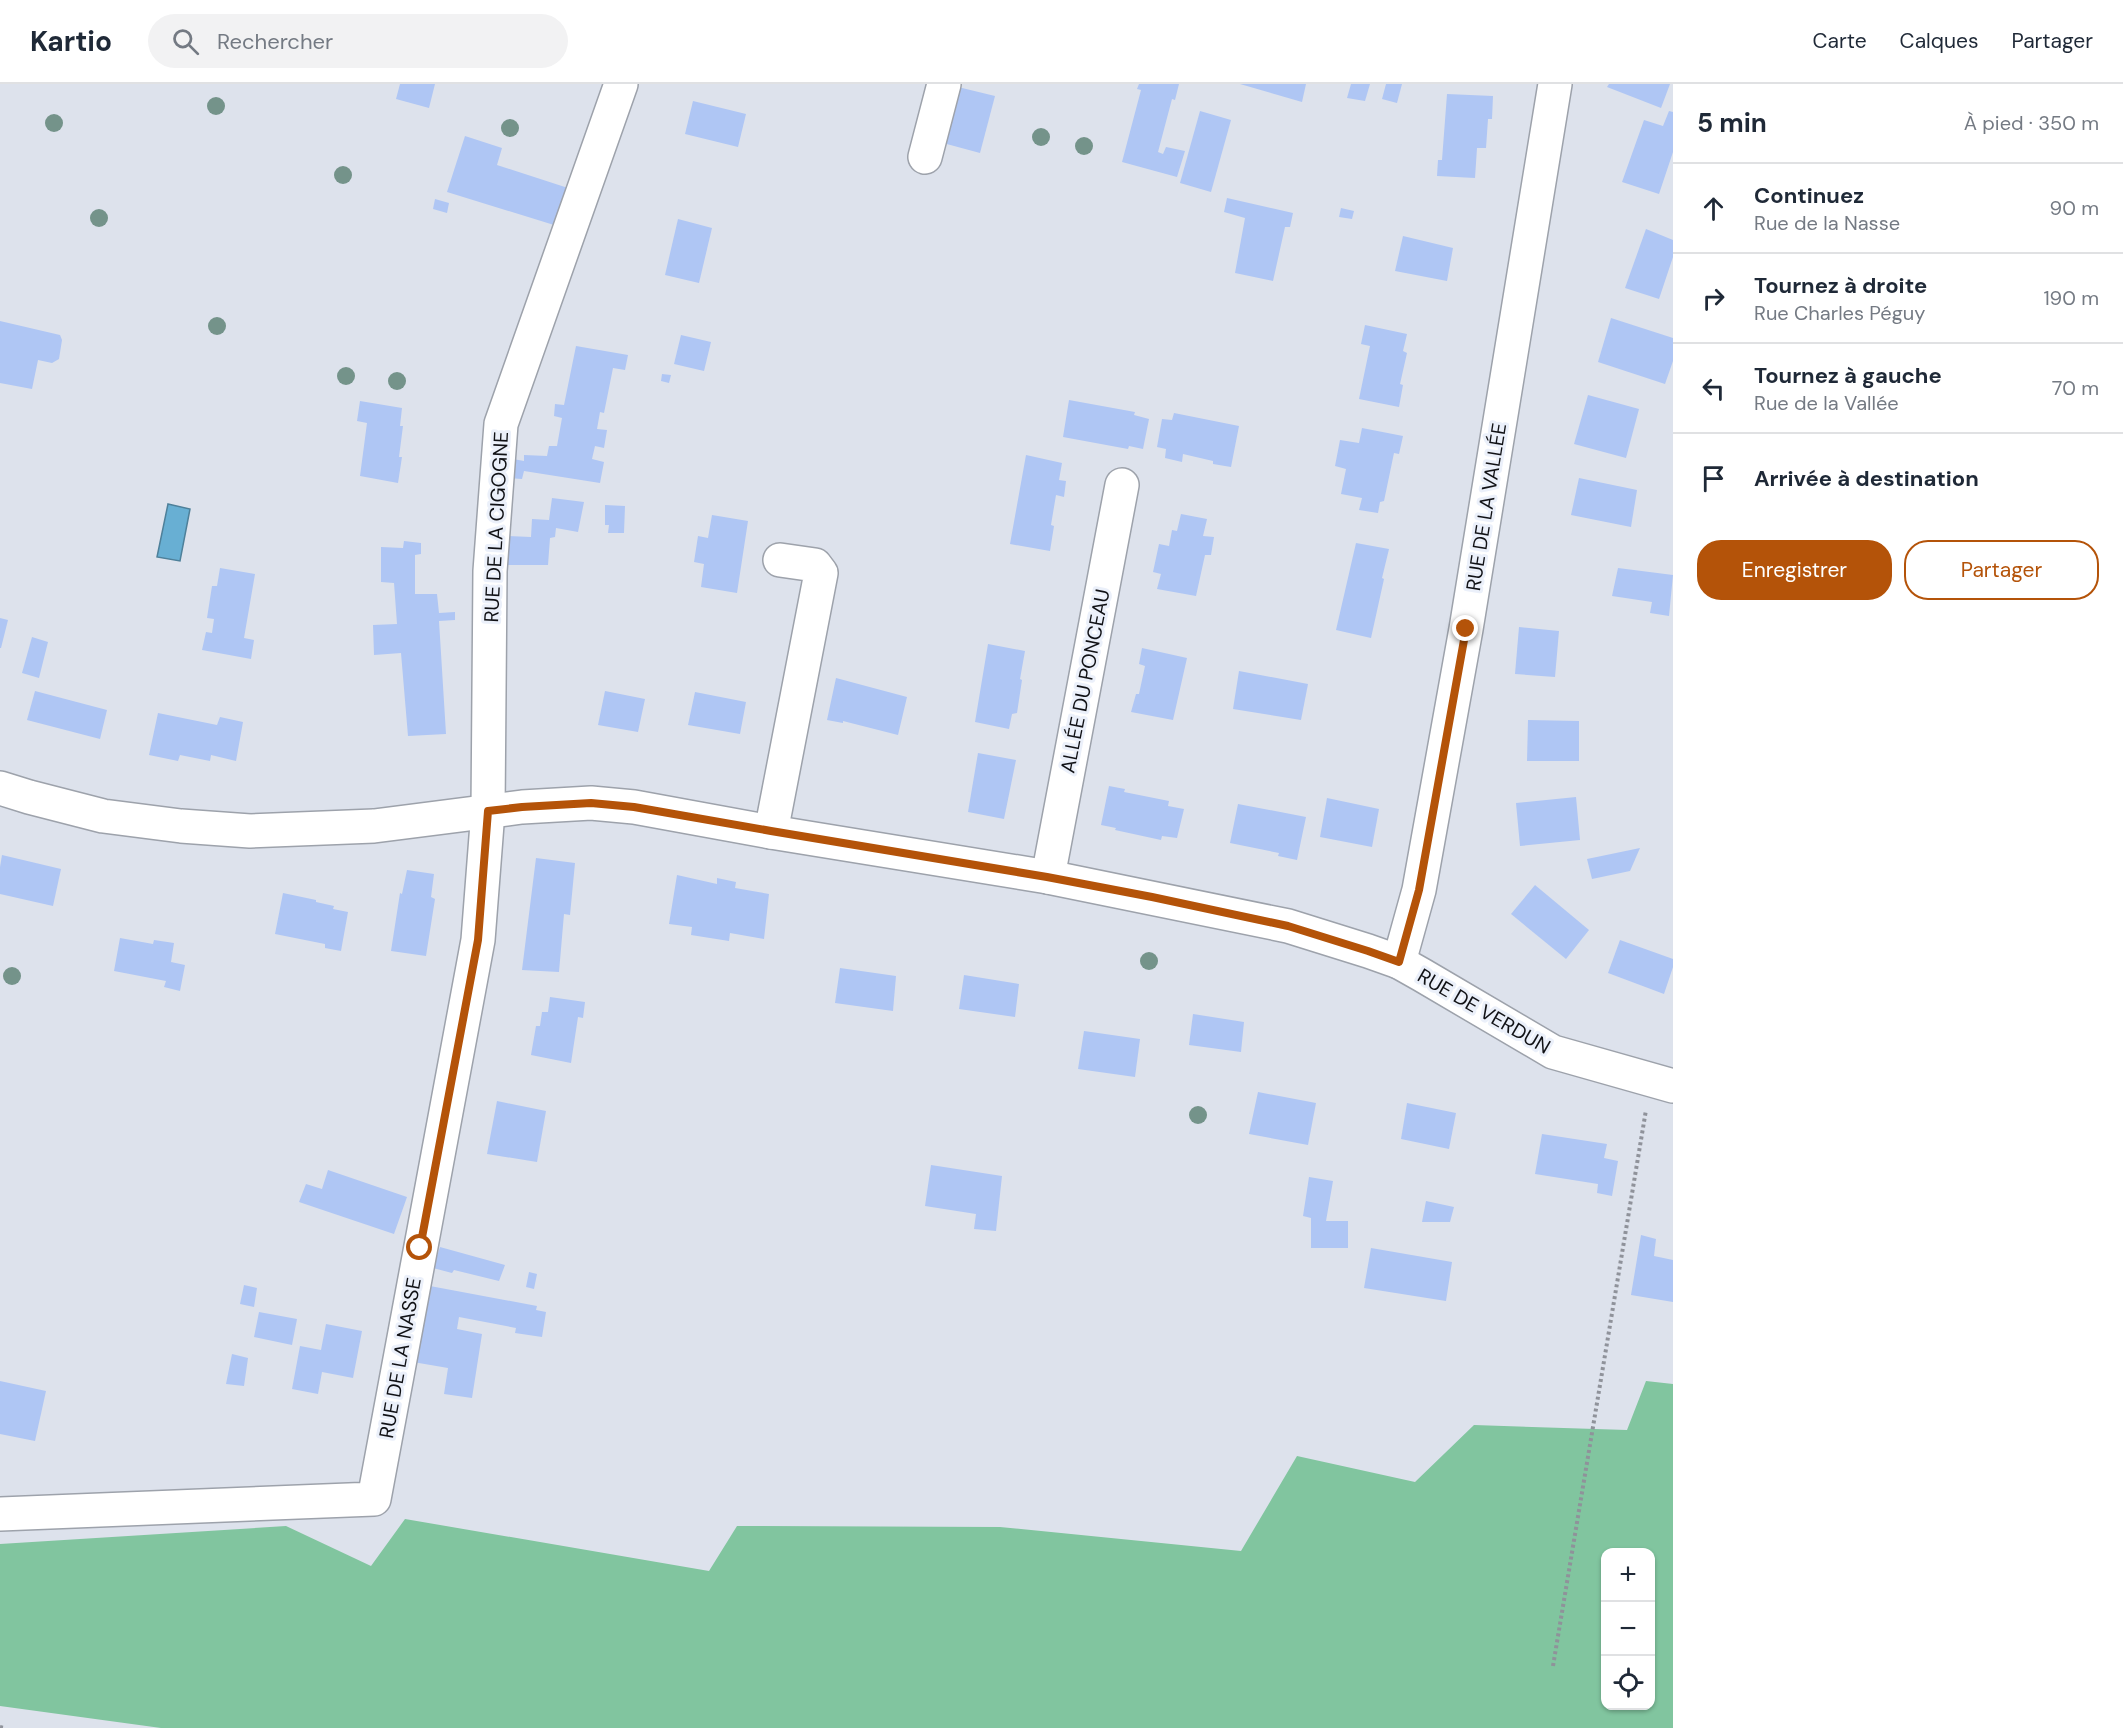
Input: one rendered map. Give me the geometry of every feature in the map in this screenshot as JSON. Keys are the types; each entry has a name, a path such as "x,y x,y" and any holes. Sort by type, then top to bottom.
{"street":[{"name":"RUE DE LA CIGOGNE","path":"488,811 490,571 501,424 621,84"},
{"path":"926,157 944,84"},
{"name":"RUE DE LA VALLÉE","path":"1399,962 1419,890 1440,776 1555,84"},
{"name":"ALLÉE DU PONCEAU","path":"1047,877 1122,485"},
{"path":"771,831 821,573 815,565 780,560"},
{"name":"RUE DE VERDUN","path":"0,788 103,816 181,826 250,831 374,826 522,807 591,803 634,807 1047,877 1288,926 1368,951 1399,962 1552,1052 1662,1083"},
{"name":"RUE DE LA NASSE","path":"0,1514 374,1499 478,940 488,811"}],"path":[{"path":"1552,1666 1662,1083"},
{"path":"0,1727 5,1728"}],"green space":[{"path":"1646,1381 1673,1384 1673,1728 161,1728 0,1706 0,1544 286,1526 371,1566 405,1519 709,1571 737,1526 1000,1527 1241,1551 1297,1456 1415,1482 1474,1425 1627,1430"}],"water":[{"path":"168,504 190,509 180,561 157,557"}],"building":[{"path":"400,84 435,84 429,108 396,99"},
{"path":"1139,84 1179,84 1175,100 1172,99 1158,152 1163,154 1166,147 1185,151 1177,177 1122,162 1141,90 1137,89"},
{"path":"1240,84 1306,84 1302,102"},
{"path":"1351,84 1370,84 1365,101 1347,98"},
{"path":"1386,84 1402,84 1397,103 1382,99"},
{"path":"1609,84 1670,84 1661,108 1607,87"},
{"path":"958,87 995,96 980,153 943,143"},
{"path":"1447,94 1493,96 1492,119 1488,119 1486,148 1477,148 1475,178 1437,176 1438,160 1442,160"},
{"path":"693,101 746,114 738,147 685,134"},
{"path":"1200,111 1231,120 1211,192 1180,183"},
{"path":"1669,111 1673,112 1673,152 1659,194 1622,182 1644,120 1663,126"},
{"path":"465,136 502,148 497,165 568,188 554,225 447,192"},
{"path":"1227,198 1293,213 1290,227 1285,227 1273,281 1235,273 1245,218 1224,212"},
{"path":"435,199 449,203 447,213 433,209"},
{"path":"1341,208 1354,211 1352,219 1339,217"},
{"path":"678,219 712,228 699,283 665,275"},
{"path":"1646,229 1673,240 1673,257 1659,299 1625,288"},
{"path":"1403,236 1453,248 1447,281 1395,271"},
{"path":"1611,318 1673,338 1673,361 1665,384 1598,362"},
{"path":"0,321 60,335 62,340 59,359 52,363 38,360 32,389 0,383"},
{"path":"1365,325 1407,334 1403,351 1407,353 1400,384 1403,385 1399,407 1359,399 1370,346 1361,344"},
{"path":"681,335 711,342 704,371 674,364"},
{"path":"576,346 628,355 625,370 613,368 604,413 600,412 597,429 607,430 604,448 595,446 592,459 604,462 600,483 524,471 522,479 507,478 513,459 524,461 524,455 547,456 549,446 557,446 562,418 554,416 555,404 564,405"},
{"path":"662,374 671,375 669,383 661,381"},
{"path":"1588,395 1639,409 1626,458 1574,444"},
{"path":"1069,400 1135,412 1134,415 1149,419 1143,449 1129,446 1128,449 1063,437"},
{"path":"360,401 402,408 400,426 403,426 399,457 402,457 398,483 360,476 367,423 357,421"},
{"path":"1174,413 1239,426 1231,467 1213,464 1213,461 1183,454 1182,462 1165,458 1166,449 1157,447 1162,419 1172,420"},
{"path":"1362,428 1403,436 1399,454 1394,453 1384,501 1380,502 1378,513 1359,510 1362,498 1341,494 1346,469 1335,466 1340,440 1359,443"},
{"path":"1026,455 1062,463 1059,480 1066,481 1064,497 1056,495 1050,551 1010,544"},
{"path":"1579,478 1637,490 1631,527 1571,515"},
{"path":"552,498 584,502 578,532 556,528 555,537 550,538 548,565 505,565 505,536 531,537 532,519 549,520"},
{"path":"605,505 625,506 624,533 608,533 609,525 605,525"},
{"path":"1181,514 1207,519 1203,536 1214,537 1211,555 1205,555 1196,596 1157,589 1161,574 1153,572 1159,544 1169,546 1172,530 1177,531"},
{"path":"712,515 748,521 737,593 701,587 704,564 694,562 698,536 708,538"},
{"path":"404,541 421,543 421,554 415,555 415,594 437,594 439,613 455,612 455,620 439,621 446,734 408,736 401,653 374,655 373,625 397,624 394,583 381,582 381,547 403,548"},
{"path":"1356,543 1389,549 1371,638 1336,630"},
{"path":"220,568 255,574 244,638 254,640 251,659 202,650 206,632 212,633 214,619 207,618 212,586 217,586"},
{"path":"1618,568 1673,575 1669,616 1650,613 1652,602 1612,596"},
{"path":"0,618 8,620 1,648 0,648"},
{"path":"1519,627 1559,631 1555,677 1515,674"},
{"path":"32,637 48,642 39,678 22,673"},
{"path":"988,644 1025,651 1017,713 1012,714 1009,729 975,722"},
{"path":"1142,648 1187,658 1173,720 1131,712 1136,694 1139,694 1145,666 1139,664"},
{"path":"1239,671 1308,684 1301,720 1233,709"},
{"path":"836,678 907,697 898,735 843,721 843,723 827,720"},
{"path":"35,691 107,710 100,739 27,720"},
{"path":"605,691 645,699 638,732 598,725"},
{"path":"695,692 746,702 740,734 688,725"},
{"path":"158,713 217,725 220,717 243,722 236,761 211,755 210,761 180,755 178,761 149,755"},
{"path":"1528,720 1579,721 1579,761 1527,761"},
{"path":"978,753 1016,760 1004,819 968,812"},
{"path":"1109,786 1125,789 1124,792 1169,801 1168,806 1184,809 1177,838 1162,836 1161,840 1101,825"},
{"path":"1576,797 1580,840 1520,846 1516,803"},
{"path":"1327,798 1379,809 1372,847 1320,837"},
{"path":"1238,804 1306,817 1297,860 1278,856 1279,853 1230,843"},
{"path":"1640,848 1630,871 1592,879 1587,859"},
{"path":"2,855 61,869 53,906 0,894"},
{"path":"536,858 575,863 570,915 564,914 559,972 522,970"},
{"path":"407,870 434,874 431,897 435,899 426,956 391,951 400,893 402,894"},
{"path":"677,875 717,884 717,878 736,882 735,888 769,894 764,939 730,933 729,941 691,935 692,927 669,924"},
{"path":"1535,885 1589,930 1566,959 1511,914"},
{"path":"283,893 316,900 316,902 334,906 333,909 348,912 341,951 325,948 325,944 275,934"},
{"path":"120,938 153,944 154,940 174,943 171,962 185,965 180,991 164,987 166,981 114,971"},
{"path":"1620,940 1673,959 1673,967 1664,994 1608,973"},
{"path":"840,968 896,976 893,1011 835,1003"},
{"path":"964,975 1019,984 1015,1017 959,1009"},
{"path":"550,997 585,1002 583,1018 578,1017 571,1063 531,1055 536,1026 540,1026 542,1012 548,1012"},
{"path":"1193,1014 1244,1022 1241,1052 1189,1045"},
{"path":"1084,1031 1140,1039 1135,1077 1078,1069"},
{"path":"1258,1092 1316,1103 1308,1145 1249,1134"},
{"path":"497,1101 546,1111 537,1162 487,1154"},
{"path":"1407,1103 1456,1113 1449,1149 1401,1139"},
{"path":"1542,1134 1607,1144 1604,1158 1618,1161 1612,1196 1597,1193 1598,1184 1535,1174"},
{"path":"931,1165 1002,1176 996,1231 974,1229 976,1214 925,1206"},
{"path":"328,1170 407,1197 394,1234 299,1202 306,1184 322,1189"},
{"path":"1309,1177 1333,1181 1326,1221 1348,1221 1348,1248 1311,1248 1311,1218 1303,1216"},
{"path":"1426,1201 1454,1207 1450,1222 1422,1222"},
{"path":"1641,1235 1656,1239 1654,1256 1673,1260 1673,1302 1631,1295"},
{"path":"440,1247 505,1265 499,1281 454,1270 452,1273 433,1268"},
{"path":"1371,1248 1452,1262 1446,1301 1364,1288"},
{"path":"529,1272 537,1274 534,1289 526,1287"},
{"path":"244,1285 257,1288 254,1307 240,1304"},
{"path":"430,1286 537,1306 536,1310 546,1312 542,1337 515,1333 516,1328 459,1317 457,1329 482,1334 472,1398 444,1394 448,1368 413,1362"},
{"path":"259,1312 297,1319 292,1345 254,1337"},
{"path":"326,1324 362,1331 353,1378 322,1372 318,1394 292,1389 300,1346 321,1350"},
{"path":"232,1354 248,1358 244,1386 226,1384"},
{"path":"0,1381 46,1391 35,1441 0,1434"}],"route":[{"path":"420,1248 478,940 488,811 591,803 634,807 1152,897 1288,926 1399,962 1419,890 1466,629"}]}
